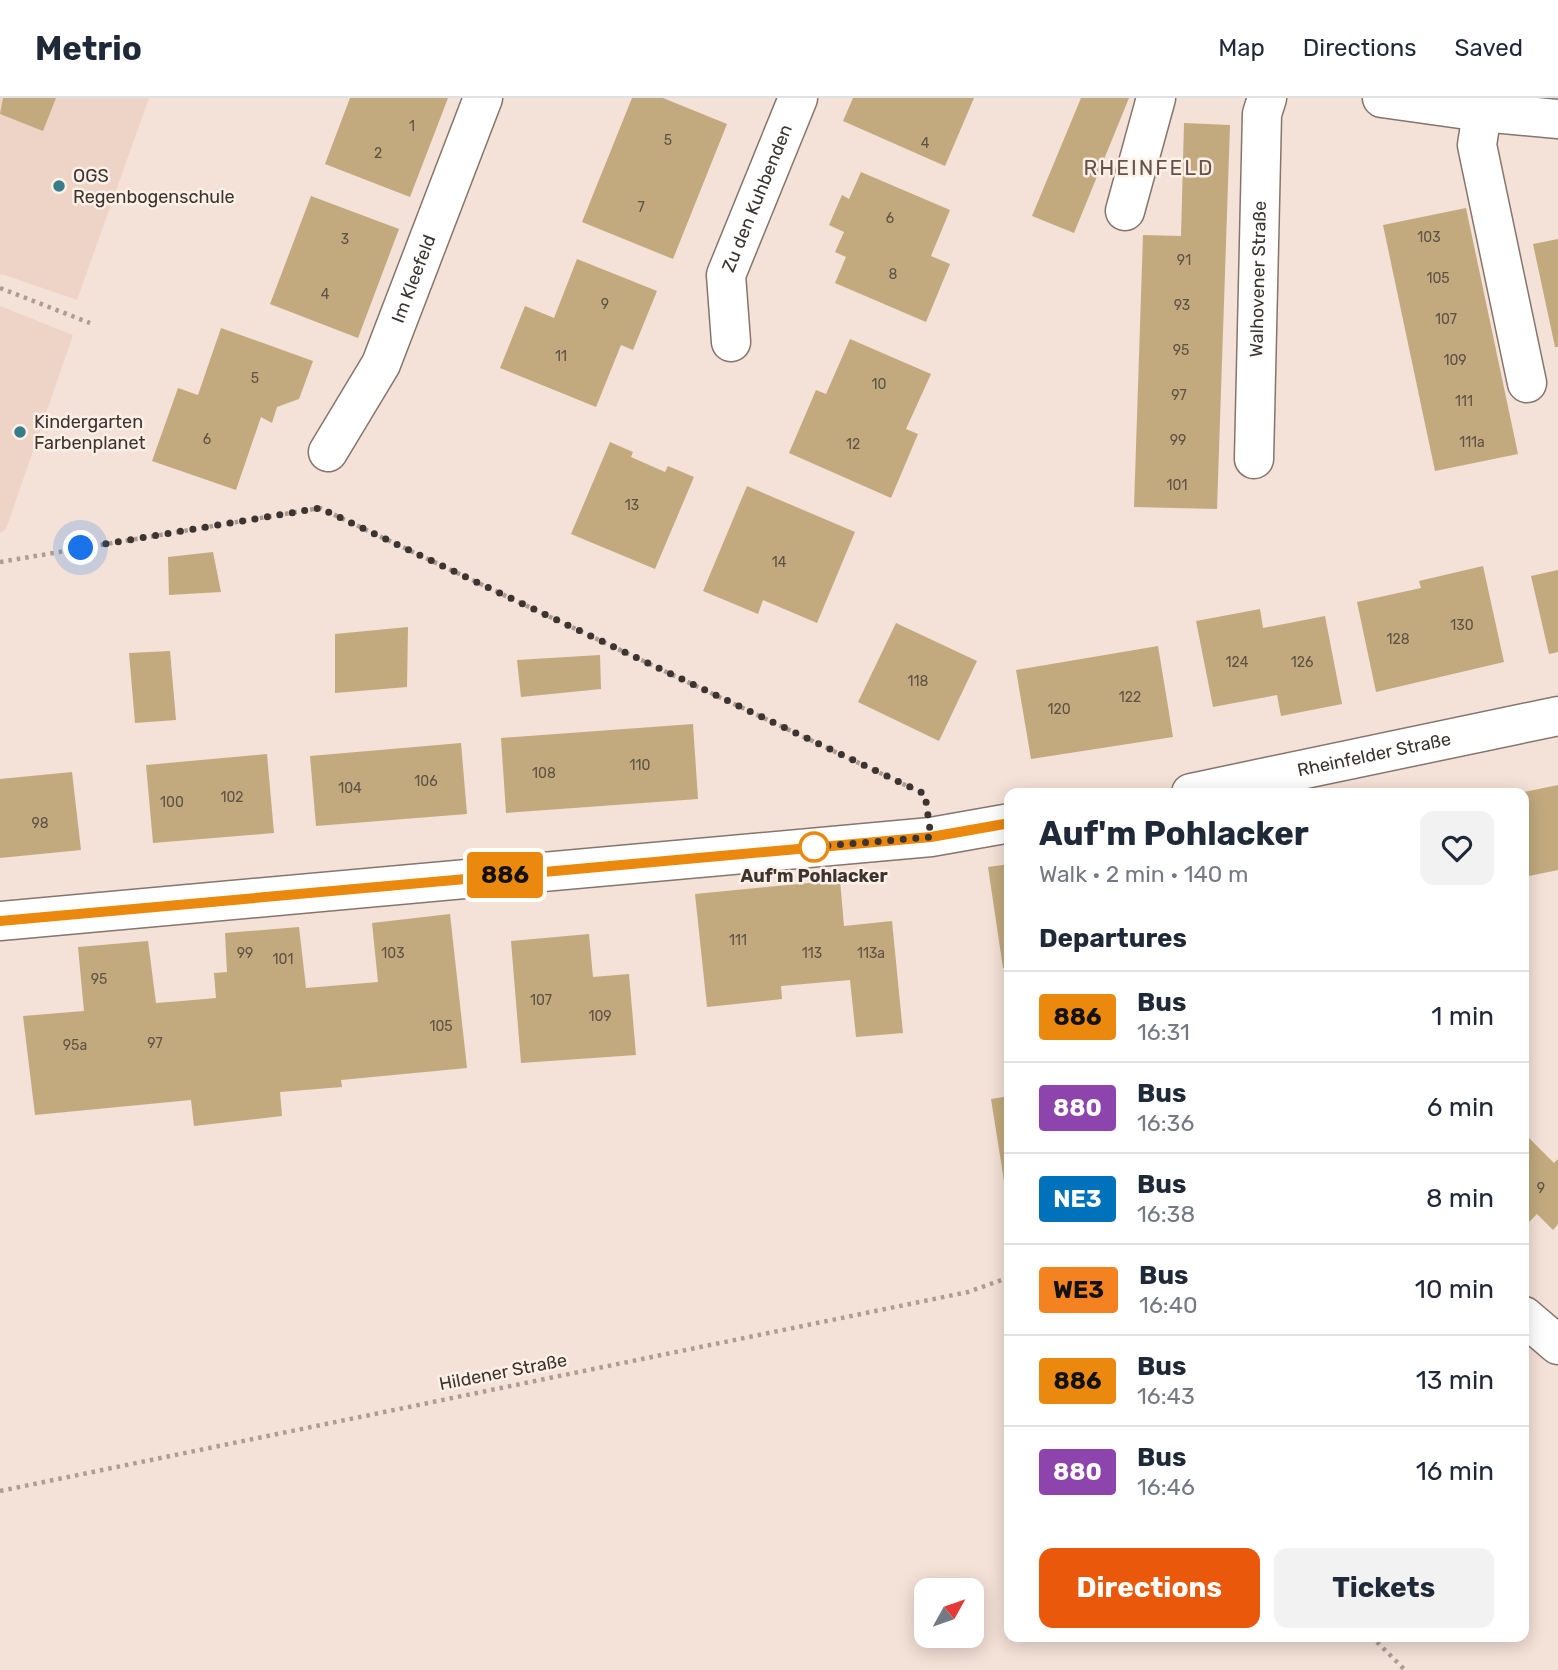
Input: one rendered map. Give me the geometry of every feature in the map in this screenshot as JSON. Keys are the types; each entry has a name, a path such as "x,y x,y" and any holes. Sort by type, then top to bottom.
{"street":[{"name":"Im Kleefeld","path":"328,452 381,364 483,98"},
{"name":"Zu den Kuhbenden","path":"731,342 726,275 798,98"},
{"path":"1125,211 1156,98"},
{"name":"Walhovener Straße","path":"1254,459 1262,114 1267,98"},
{"path":"1382,98 1558,119"},
{"path":"1482,112 1477,145 1527,383"},
{"name":"Rheinfelder Straße","path":"1238,788 1314,780 1558,716"},
{"path":"0,921 931,837 1004,825"},
{"path":"1529,1320 1558,1345"}],"path":[{"path":"0,288 90,323"},
{"path":"0,562 320,508 925,794 931,837"},
{"name":"Hildener Straße","path":"0,1491 968,1292 1004,1279"},
{"path":"1377,1642 1405,1670"}],"shaded area":[{"name":"OGS Regenbogenschule","path":"0,98 149,98 77,300 0,275"},
{"name":"Kindergarten Farbenplanet","path":"0,306 73,335 6,529 0,533"}],"building":[{"path":"3,98 56,98 43,131 0,114"},
{"path":"350,98 448,98 410,197 325,164"},
{"path":"632,98 663,98 727,124 673,259 582,222"},
{"path":"853,98 974,98 945,166 843,121"},
{"path":"1081,98 1129,98 1074,233 1032,216"},
{"path":"1184,123 1230,125 1217,509 1134,507 1143,235 1181,236"},
{"path":"861,172 950,210 931,256 950,264 926,322 835,283 846,257 835,252 844,232 829,225 842,195 849,199"},
{"path":"311,196 399,229 358,338 270,304"},
{"path":"1466,208 1518,454 1435,471 1383,225"},
{"path":"1558,239 1558,347 1555,347 1533,244"},
{"path":"577,259 657,291 633,350 621,345 596,407 500,368 525,306 554,318"},
{"path":"221,328 313,361 299,399 277,407 272,423 261,417 236,490 152,461 178,388 198,395"},
{"path":"850,339 931,374 906,429 918,434 891,498 789,453 816,390 826,394"},
{"path":"610,442 633,452 631,457 665,472 668,466 694,477 655,569 571,534"},
{"path":"747,486 855,532 817,623 763,600 758,614 703,591"},
{"path":"213,552 221,592 169,595 168,557"},
{"path":"1483,566 1504,662 1376,692 1357,602 1421,588 1419,581"},
{"path":"1558,570 1558,652 1549,654 1531,576"},
{"path":"1260,609 1263,628 1325,616 1342,704 1281,716 1277,695 1213,707 1196,621"},
{"path":"896,623 977,661 939,741 858,702"},
{"path":"408,627 407,687 335,693 335,634"},
{"path":"1158,646 1173,737 1031,759 1016,670"},
{"path":"170,651 176,720 135,723 129,653"},
{"path":"600,655 601,689 521,697 517,660"},
{"path":"693,724 698,799 506,813 501,738"},
{"path":"461,743 467,814 316,826 310,756"},
{"path":"267,754 274,833 153,843 146,765"},
{"path":"72,772 81,850 0,858 0,779"},
{"path":"1558,785 1558,870 1529,876 1529,791"},
{"path":"1004,865 1004,968 1003,968 988,867"},
{"path":"840,880 844,926 892,921 903,1033 856,1037 850,980 781,986 782,999 707,1007 695,894"},
{"path":"450,914 467,1068 341,1080 342,1087 280,1092 282,1116 194,1126 191,1100 35,1115 23,1016 84,1011 78,947 148,941 156,1003 216,998 214,973 227,972 225,933 299,927 306,988 378,982 372,923"},
{"path":"589,934 593,977 629,974 636,1055 521,1063 511,941"},
{"path":"1004,1097 1004,1181 991,1099"},
{"path":"1529,1138 1554,1163 1558,1159 1558,1224 1553,1230 1537,1214 1529,1222"}],"bus line":[{"name":"886","path":"0,921 931,837 1004,824"}],"place":[{"name":"OGS Regenbogenschule","path":"59,186"},
{"name":"Kindergarten Farbenplanet","path":"20,432"},
{"name":"Auf'm Pohlacker","path":"814,847"}],"district":[{"name":"RHEINFELD","path":"1149,168"}],"route":[{"path":"81,548 320,508 925,794 931,837 814,847"}]}
